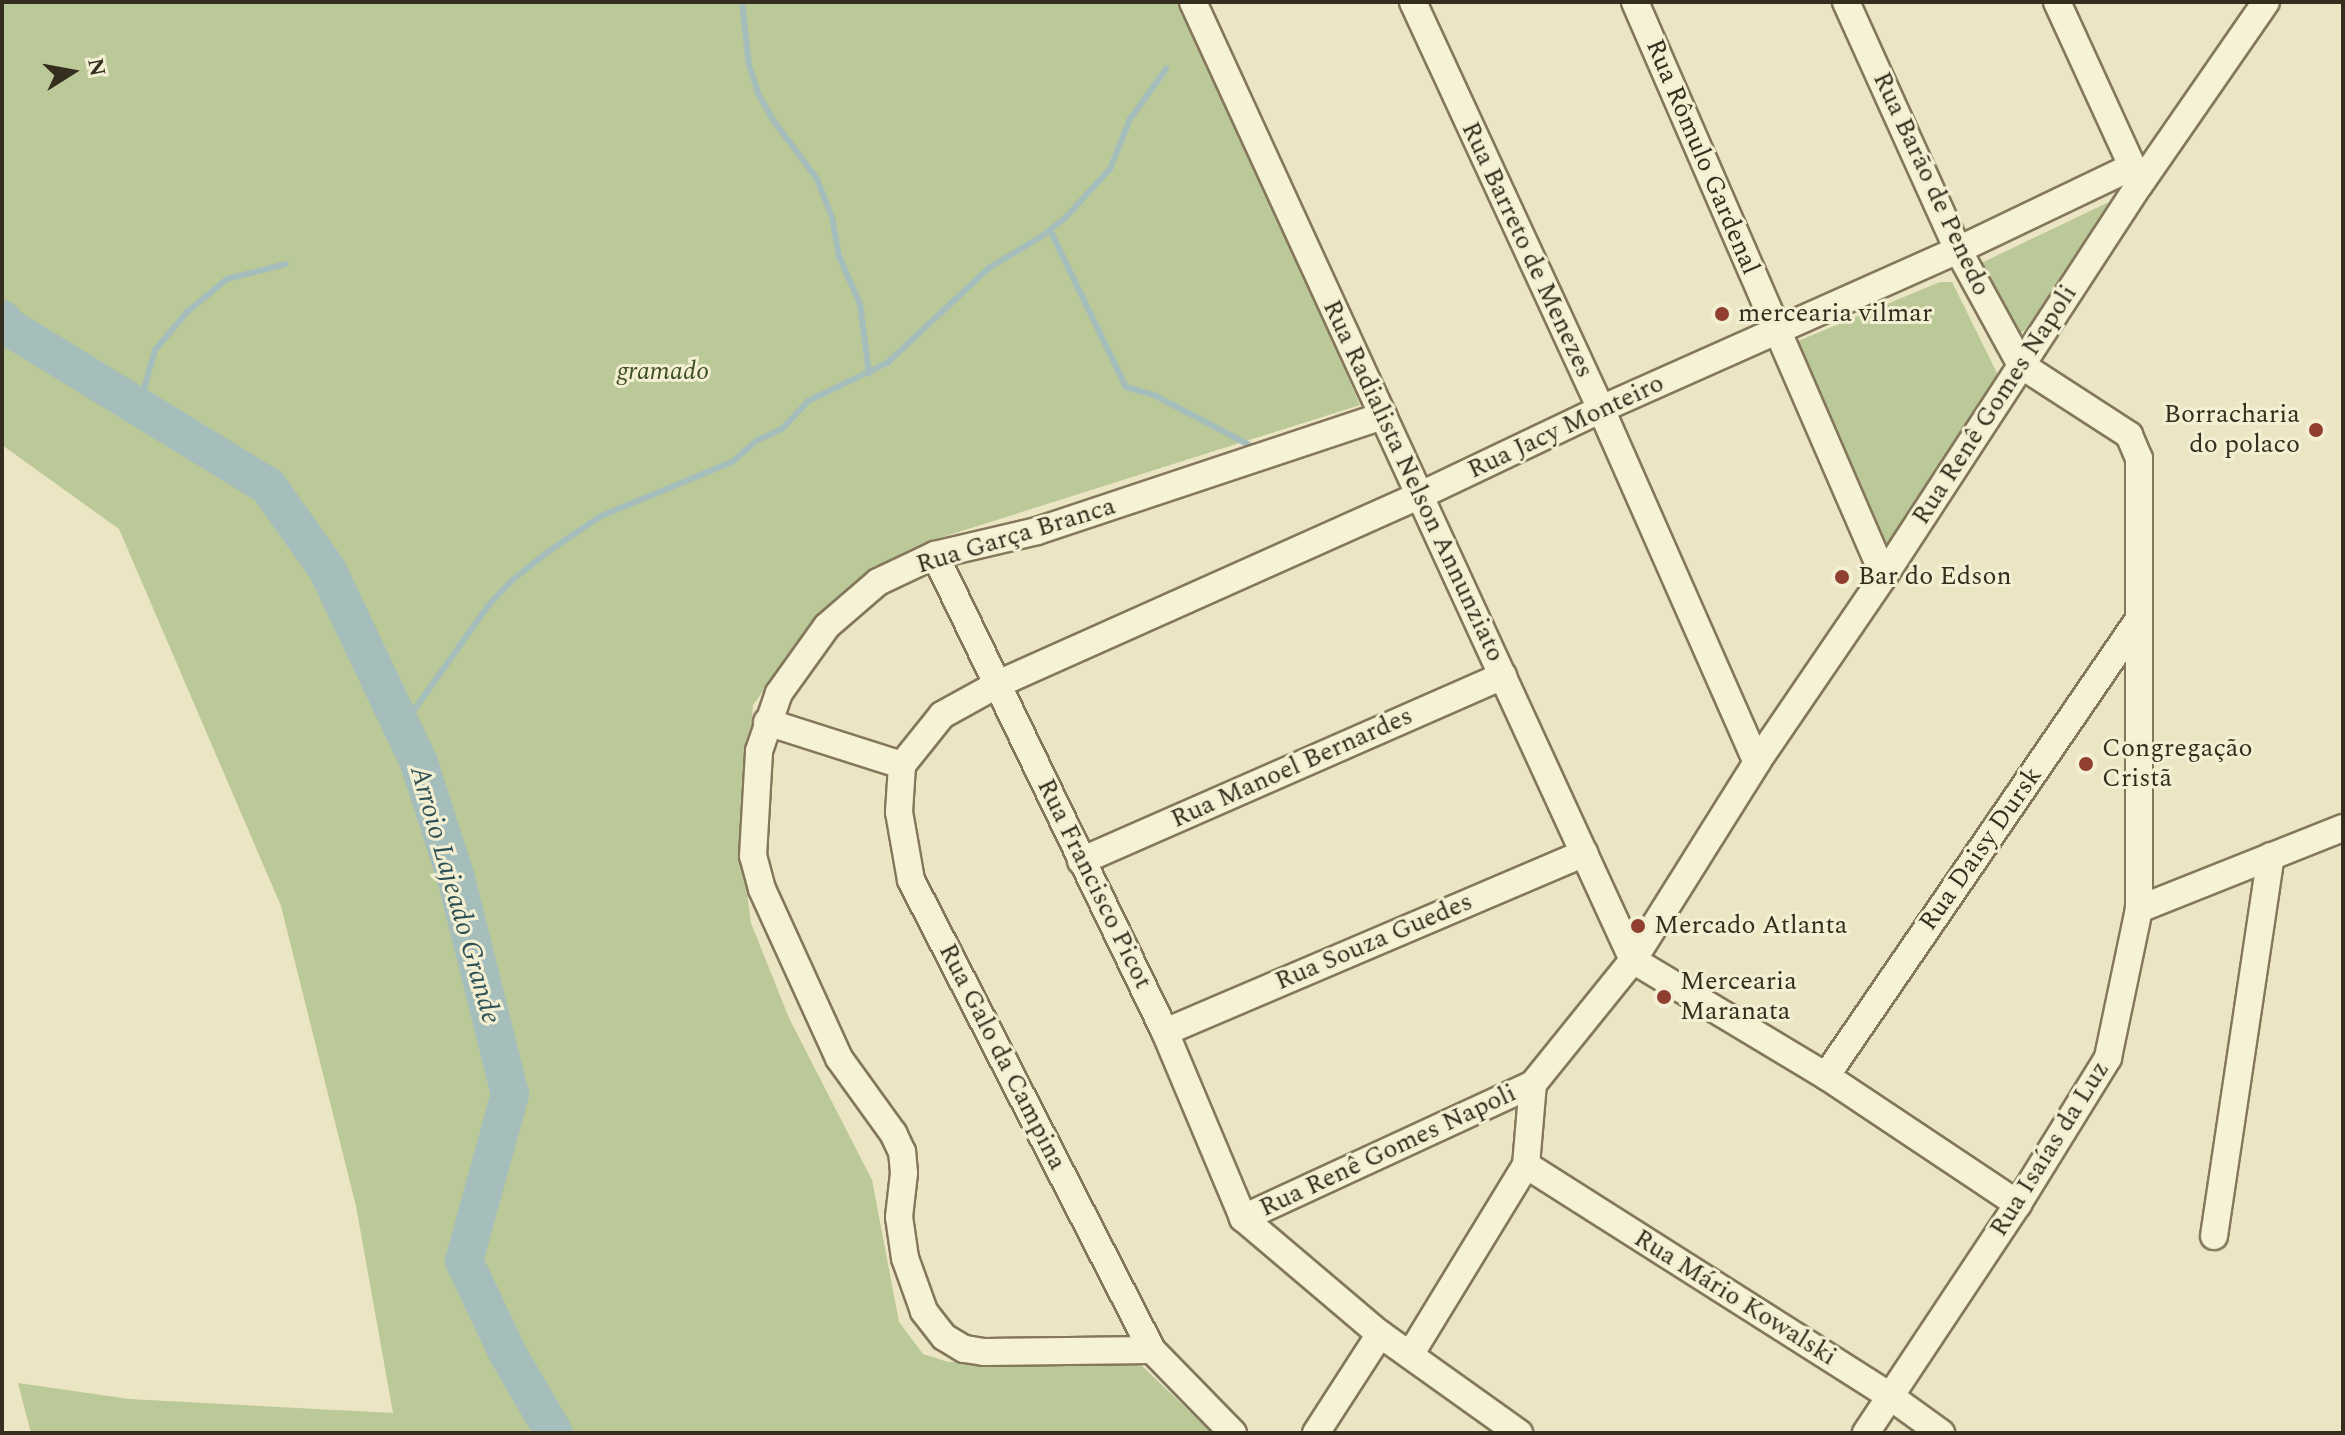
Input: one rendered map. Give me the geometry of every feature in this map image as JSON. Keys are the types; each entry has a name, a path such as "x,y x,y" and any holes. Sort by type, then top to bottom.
{"street":[{"name":"Rua Radialista Nelson Annunziato","path":"1193,2 1633,960"},
{"name":"Rua Barreto de Menezes","path":"1413,2 1601,409 1757,762"},
{"name":"Rua Rômulo Gardenal","path":"1635,2 1884,576"},
{"name":"Rua Barão de Penedo","path":"1846,2 1958,250 2021,365"},
{"path":"2057,2 2136,176"},
{"name":"Rua Renê Gomes Napoli","path":"1243,1218 1533,1084 1633,960 1757,762 1884,576 2021,365 2136,176 2266,2"},
{"name":"Rua Jacy Monteiro","path":"1000,683 1419,496 1777,330 2136,176"},
{"name":"Rua Isaías da Luz","path":"1866,1433 2018,1204 2108,1058 2139,909 2139,458 2129,435 2021,365"},
{"name":"Rua Garça Branca","path":"1152,1350 984,1352 964,1349 944,1337 924,1311 905,1258 901,1231 902,1152 893,1133 839,1058 762,889 753,856 759,751 779,693 827,626 878,582 935,555 1037,531 1383,416"},
{"name":"Rua Francisco Picot","path":"935,555 1000,683 1081,861 1165,1032 1243,1218"},
{"name":"Rua Daisy Dursk","path":"1826,1076 2137,622"},
{"name":"Rua Manoel Bernardes","path":"1081,861 1503,676"},
{"path":"767,722 902,765 942,715 1000,683"},
{"name":"Rua Galo da Campina","path":"902,765 899,812 911,880 1152,1350 1233,1433"},
{"path":"2139,909 2343,828"},
{"name":"Rua Souza Guedes","path":"1165,1032 1584,853"},
{"path":"2214,1236 2271,856"},
{"path":"1633,960 1826,1076 2018,1204"},
{"name":"Rua Renê Gomes Napoli","path":"1410,1355 1526,1165 1533,1084"},
{"name":"Rua Mário Kowalski","path":"1526,1165 1891,1397 1941,1433"},
{"path":"1243,1218 1380,1334 1519,1433"},
{"path":"1316,1433 1380,1334"}],"green space":[{"name":"gramado","path":"2,2 1187,2 1360,405 930,541 880,566 820,612 753,705 742,854 751,923 789,1018 872,1180 899,1322 923,1354 948,1362 1141,1365 1212,1433 31,1433 18,1383 129,1399 393,1413 356,1206 281,906 119,529 2,445"},
{"path":"2109,202 2027,329 2016,336 1975,266"},
{"path":"1940,282 1952,282 1998,375 1999,385 1890,553 1882,552 1793,349 1798,341"}],"waterway":[{"path":"742,2 749,65 758,93 773,120 817,179 832,217 839,256 860,304 869,373"},
{"path":"402,727 488,606 510,582 549,551 601,516 732,462 756,441 782,429 808,401 887,363 989,268 1042,236 1066,217 1110,169 1130,119 1166,69"},
{"path":"1050,230 1126,387 1154,395 1255,448"},
{"path":"139,407 155,350 187,312 227,279 286,264"},
{"name":"Arroio Lajeado Grande","path":"2,319 10,328 268,486 327,569 419,763 456,878 510,1094 464,1261 508,1354 554,1433"}],"place":[{"name":"mercearia vilmar","path":"1722,314"},
{"name":"Borracharia do polaco","path":"2316,430"},
{"name":"Bar do Edson","path":"1842,577"},
{"name":"Congregação Cristã","path":"2086,764"},
{"name":"Mercado Atlanta","path":"1638,926"},
{"name":"Mercearia Maranata","path":"1664,997"}]}
